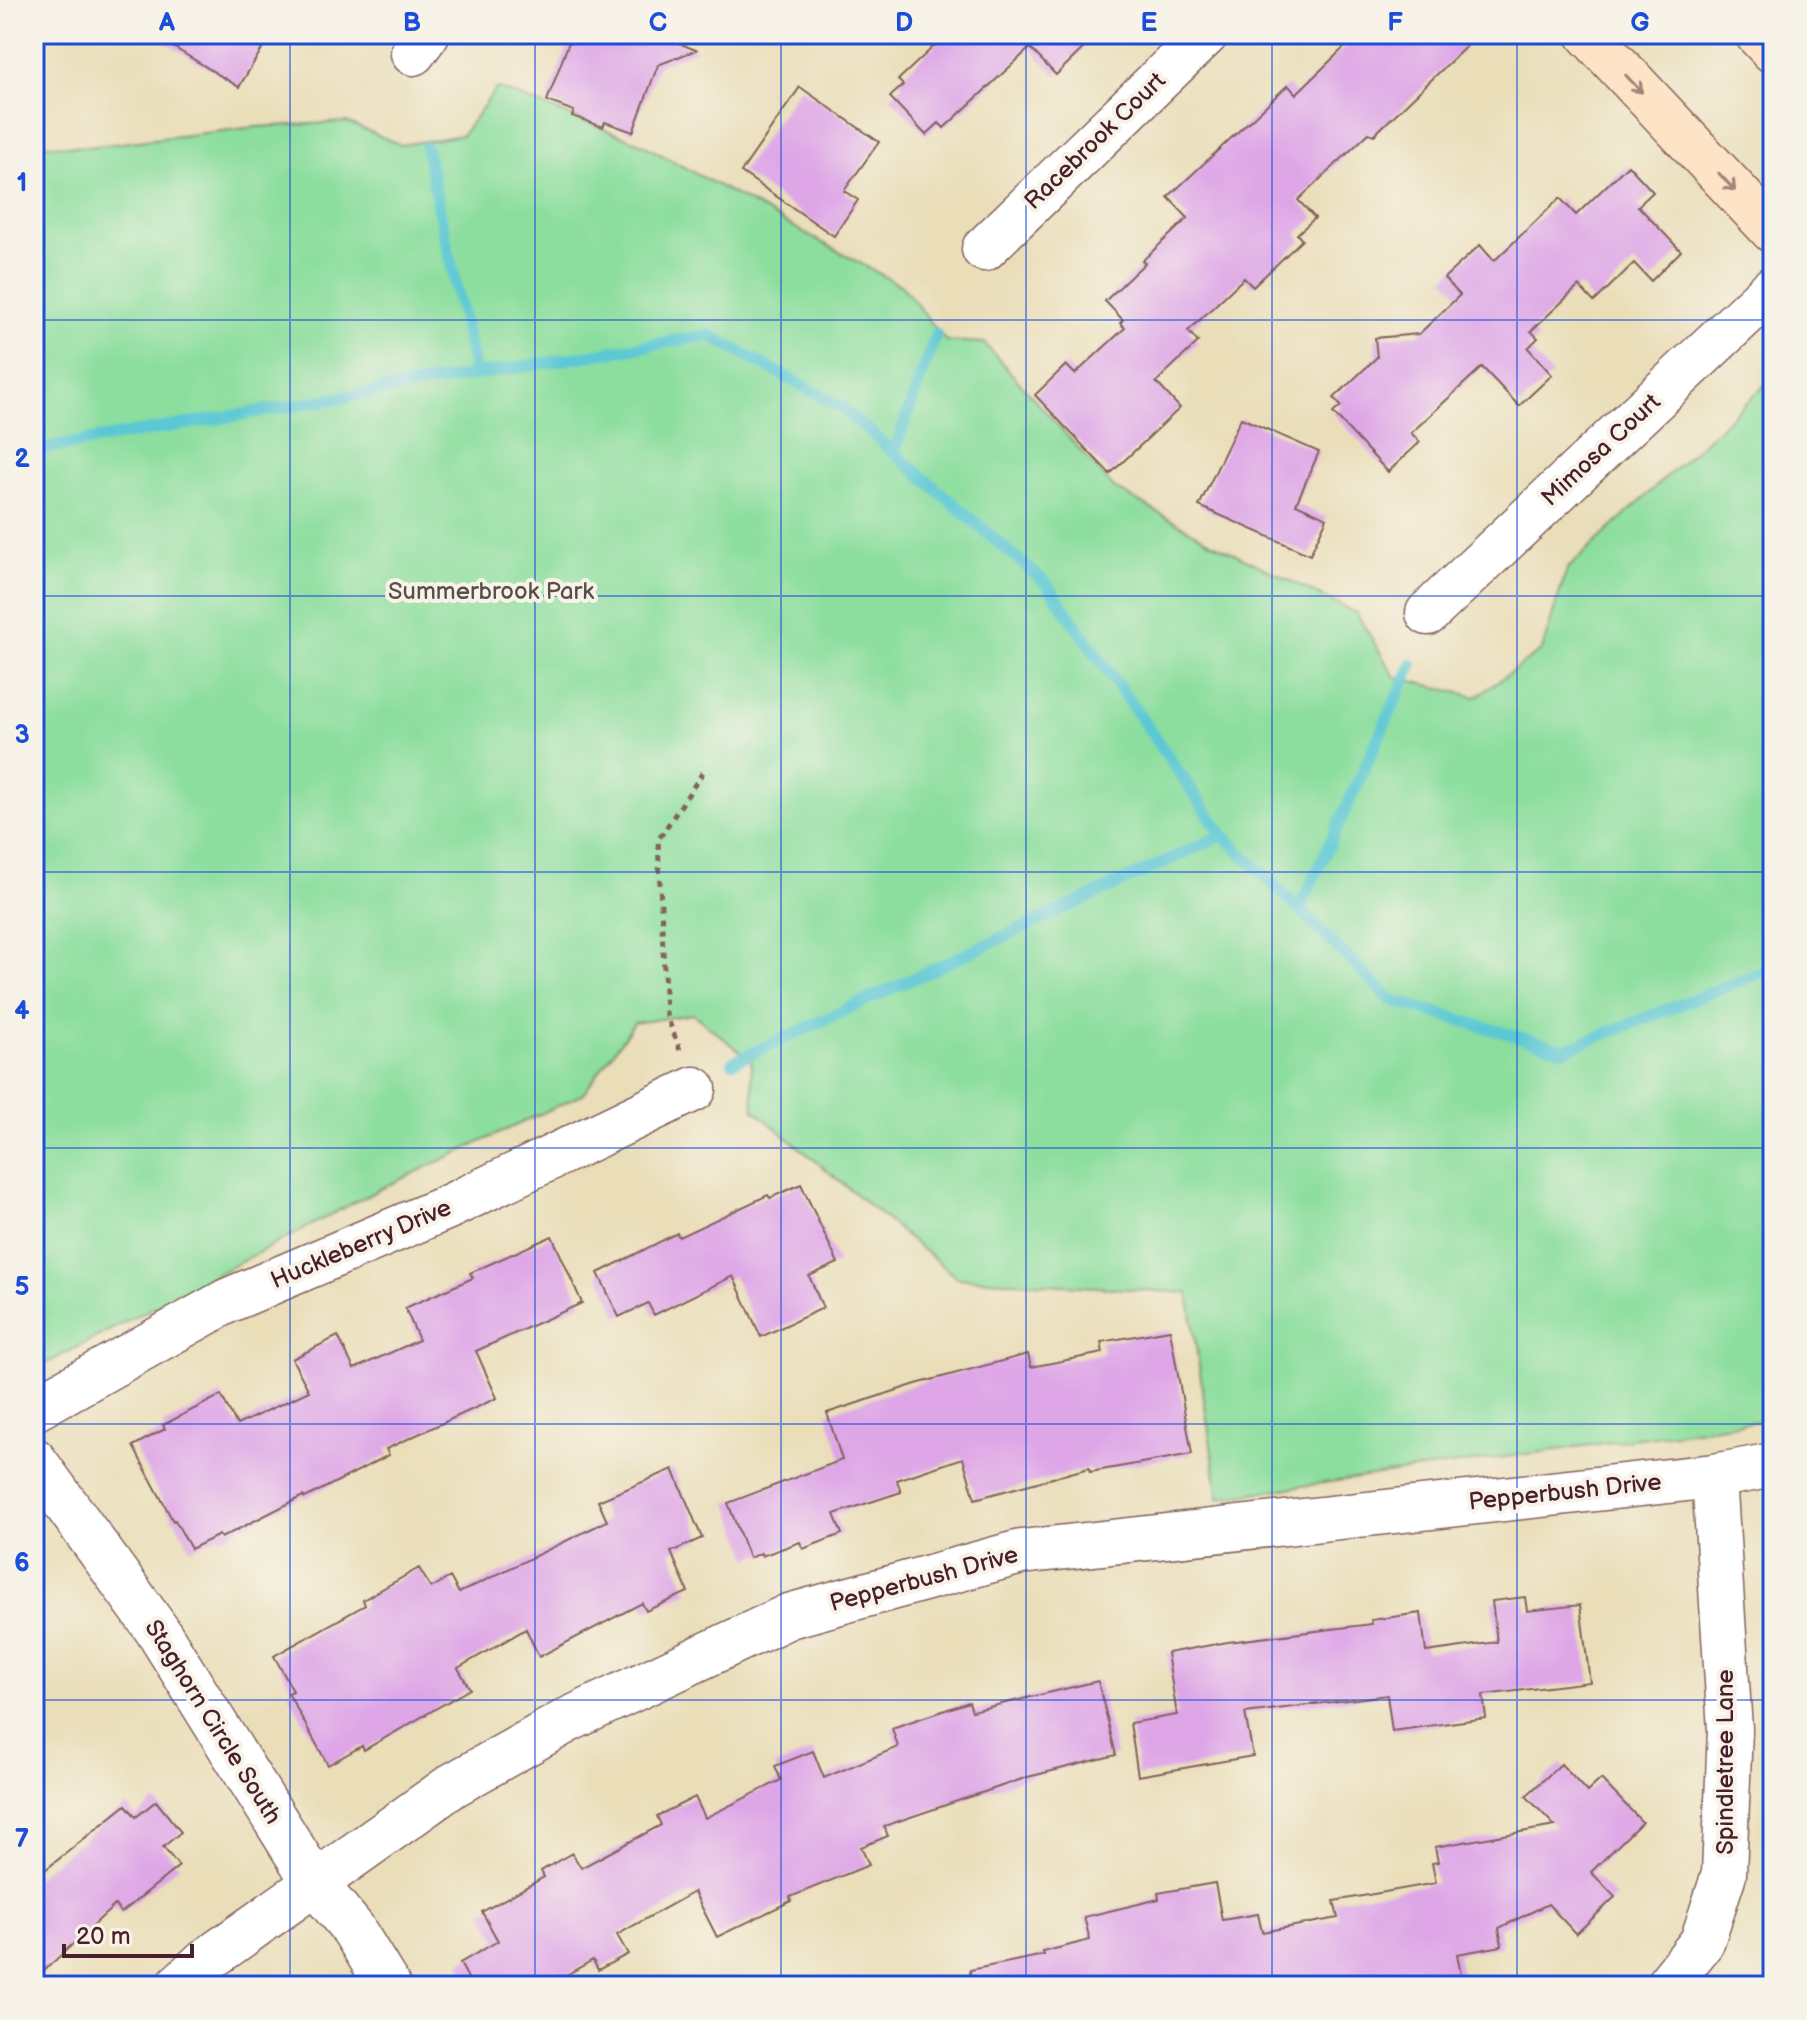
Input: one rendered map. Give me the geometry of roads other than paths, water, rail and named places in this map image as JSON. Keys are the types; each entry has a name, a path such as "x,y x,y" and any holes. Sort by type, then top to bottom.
{"main road":[{"path":"1588,34 1773,231"},
{"path":"1757,34 1773,51"}],"street":[{"name":"Racebrook Court","path":"984,249 1206,34"},
{"name":"Mimosa Court","path":"1428,613 1773,288"},
{"name":"Huckleberry Drive","path":"34,1409 227,1301 448,1207 694,1089"},
{"name":"Staghorn Circle South","path":"34,1460 157,1630 314,1882 353,1929 388,1986"},
{"name":"Pepperbush Drive","path":"178,1986 204,1962 453,1785 568,1720 789,1616 1021,1552 1714,1476 1773,1465"},
{"name":"Spindletree Lane","path":"1667,1986 1702,1942 1724,1874 1730,1730 1714,1476"}],"waterway":[{"path":"426,148 475,374"},
{"path":"894,452 936,334"},
{"path":"34,450 709,335 841,407 1047,584 1223,835 1391,1000 1564,1050 1773,968"},
{"path":"1299,910 1412,665"},
{"path":"733,1062 1223,835"}],"park label":[{"name":"Summerbrook Park","path":"491,591"}]}
